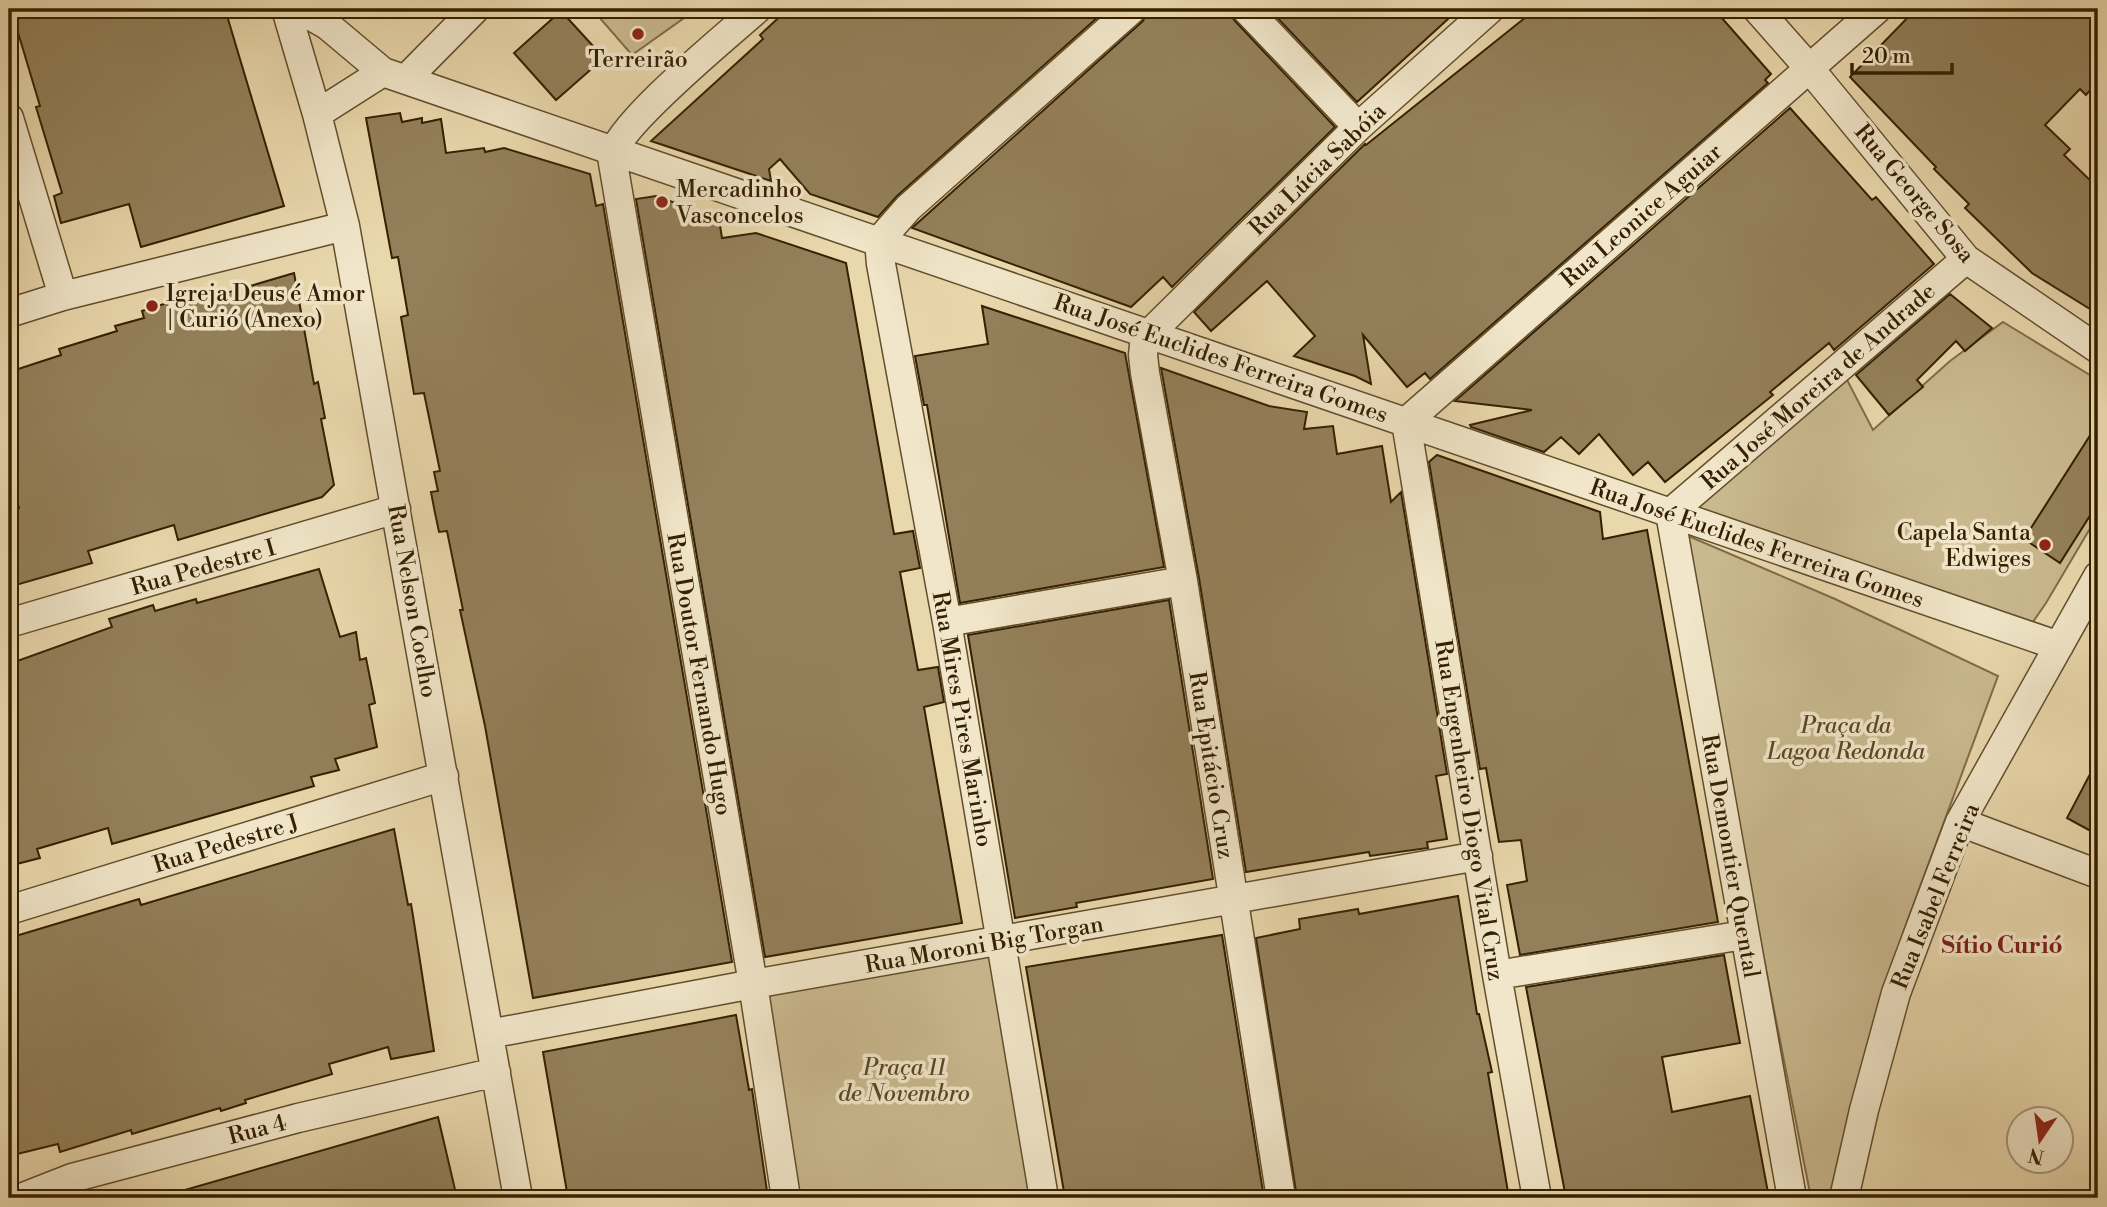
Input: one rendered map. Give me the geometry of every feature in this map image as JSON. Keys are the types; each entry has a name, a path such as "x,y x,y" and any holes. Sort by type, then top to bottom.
{"street":[{"name":"Rua Nelson Coelho","path":"286,9 317,114 345,226 518,1198"},
{"path":"299,9 327,25 395,75"},
{"path":"317,114 395,75 475,9"},
{"path":"613,149 635,120 757,9"},
{"path":"879,241 908,208 1132,9"},
{"path":"1246,9 1358,127"},
{"name":"Rua Lúcia Sabóia","path":"1149,334 1358,127 1490,9"},
{"name":"Rua George Sosa","path":"1756,9 1810,68 1966,259 2098,349"},
{"name":"Rua Leonice Aguiar","path":"1406,422 1877,9"},
{"name":"Rua José Euclides Ferreira Gomes","path":"395,75 2059,646"},
{"path":"9,118 63,296"},
{"name":"Rua Doutor Fernando Hugo","path":"613,149 617,191 754,984 786,1198"},
{"path":"9,313 63,296 345,226"},
{"name":"Rua Mires Pires Marinho","path":"879,241 947,622 1044,1198"},
{"name":"Rua José Moreira de Andrade","path":"1670,513 1966,259"},
{"name":"Rua Epitácio Cruz","path":"1149,334 1144,345 1145,373 1182,581 1281,1198"},
{"name":"Rua Engenheiro Diogo Vital Cruz","path":"1406,422 1497,975 1537,1198"},
{"name":"Rua Pedestre I","path":"9,623 396,509"},
{"name":"Rua Demontier Quental","path":"1670,513 1792,1198"},
{"name":"Rua Isabel Ferreira","path":"1844,1198 1864,1110 1896,993 1960,822 2098,576"},
{"path":"947,622 1182,581"},
{"name":"Rua Pedestre J","path":"9,910 444,776"},
{"path":"1960,822 2098,874"},
{"name":"Rua Moroni Big Torgan","path":"489,1034 754,984 1478,856"},
{"path":"1497,975 1744,935"},
{"name":"Rua 4","path":"21,1198 72,1178 298,1118 496,1072"}],"green space":[{"name":"Terreirão","path":"592,9 687,9 691,13 632,55"},
{"path":"2003,322 2098,380 2098,515 2046,603 2019,642 1688,510 1844,374 1873,430 1950,361"},
{"name":"Praça da Lagoa Redonda","path":"1686,535 1835,599 1998,676 1904,930 1835,1198 1811,1198"},
{"name":"Praça 11 de Novembro","path":"1000,945 1047,1198 782,1198 744,986"}],"building":[{"path":"11,9 225,9 284,206 141,247 129,204 61,223 54,196 62,193"},
{"path":"788,9 1107,9 897,196 878,217 810,194 780,159 769,169 771,181 651,141 763,39 760,35"},
{"path":"1148,9 1230,9 1234,20 1335,127 1172,287 1163,277 1131,307 912,228 1143,21"},
{"path":"1269,9 1459,9 1357,102"},
{"path":"1536,9 1714,9 1771,74 1765,80 1768,83 1430,379 1425,373 1407,387 1363,335 1371,384 1294,356 1315,336 1267,281 1211,331 1194,312 1365,144"},
{"path":"1916,9 2098,9 2098,81 2086,95 2080,89 2045,125 2070,149 2064,155 2098,188 2098,314 2032,273 1965,208 1969,204 1850,77"},
{"path":"561,11 604,58 556,100 514,53"},
{"path":"1790,108 1872,200 1876,197 1934,264 1834,350 1829,343 1770,392 1773,395 1665,482 1648,462 1633,475 1599,434 1579,454 1561,437 1544,452 1471,427 1470,425 1532,410 1455,401"},
{"path":"400,113 402,122 422,118 422,123 441,119 446,153 484,148 485,152 504,148 590,174 596,206 603,204 732,962 533,998 485,726 460,610 463,610 447,531 439,532 431,492 438,491 434,472 440,471 424,393 414,394 401,317 408,315 398,257 392,258 366,118"},
{"path":"656,196 719,219 722,238 756,233 846,263 894,534 913,531 920,568 900,572 918,670 938,667 944,702 924,707 962,923 765,957 636,199"},
{"path":"294,273 314,384 318,382 325,418 321,419 334,485 322,497 178,540 174,525 88,551 92,563 9,587 9,510 19,508 9,472 9,372 61,355 59,349 117,331 115,326 144,318 142,311 167,303 169,310"},
{"path":"1950,294 1992,328 1965,351 1956,341 1917,380 1923,387 1889,415 1856,375"},
{"path":"982,306 1125,353 1164,567 960,603 927,405 924,405 915,356 988,344"},
{"path":"1161,368 1269,406 1307,412 1304,429 1333,426 1337,454 1382,446 1391,502 1401,492 1447,774 1436,776 1447,839 1427,842 1428,848 1370,856 1369,852 1246,872 1199,578"},
{"path":"2098,423 2098,503 2060,563 2024,539"},
{"path":"1437,455 1600,512 1603,539 1647,530 1718,922 1520,955 1507,885 1527,881 1521,840 1499,842 1486,768 1480,769 1429,462"},
{"path":"319,569 340,637 356,632 360,660 366,658 375,703 369,705 377,747 335,759 339,770 311,777 314,786 112,844 108,828 37,849 40,858 9,866 9,664 112,627 109,619 153,605 155,611 196,599 197,603"},
{"path":"1169,600 1213,879 1076,903 1077,907 1015,918 968,635"},
{"path":"2098,759 2098,835 2067,818"},
{"path":"394,829 408,905 411,904 434,1051 391,1059 388,1047 329,1064 332,1074 245,1100 246,1103 221,1111 220,1108 132,1134 131,1130 60,1152 58,1144 9,1156 9,938 139,899 141,905"},
{"path":"1458,896 1477,1014 1492,1072 1488,1073 1509,1198 1297,1198 1256,938 1300,929 1299,919 1358,909 1359,914"},
{"path":"1222,935 1264,1198 1065,1198 1026,967"},
{"path":"1724,955 1740,1043 1662,1057 1672,1112 1750,1096 1769,1198 1566,1198 1526,987"},
{"path":"736,1015 749,1090 752,1089 768,1198 568,1198 543,1052"},
{"path":"438,1117 457,1198 179,1198 178,1192"}],"place":[{"name":"Terreirão","path":"638,34"},
{"name":"Mercadinho Vasconcelos","path":"662,202"},
{"name":"Igreja Deus é Amor | Curió (Anexo)","path":"152,306"},
{"name":"Capela Santa Edwiges","path":"2045,545"}],"district":[{"name":"Sítio Curió","path":"2002,945"}]}
